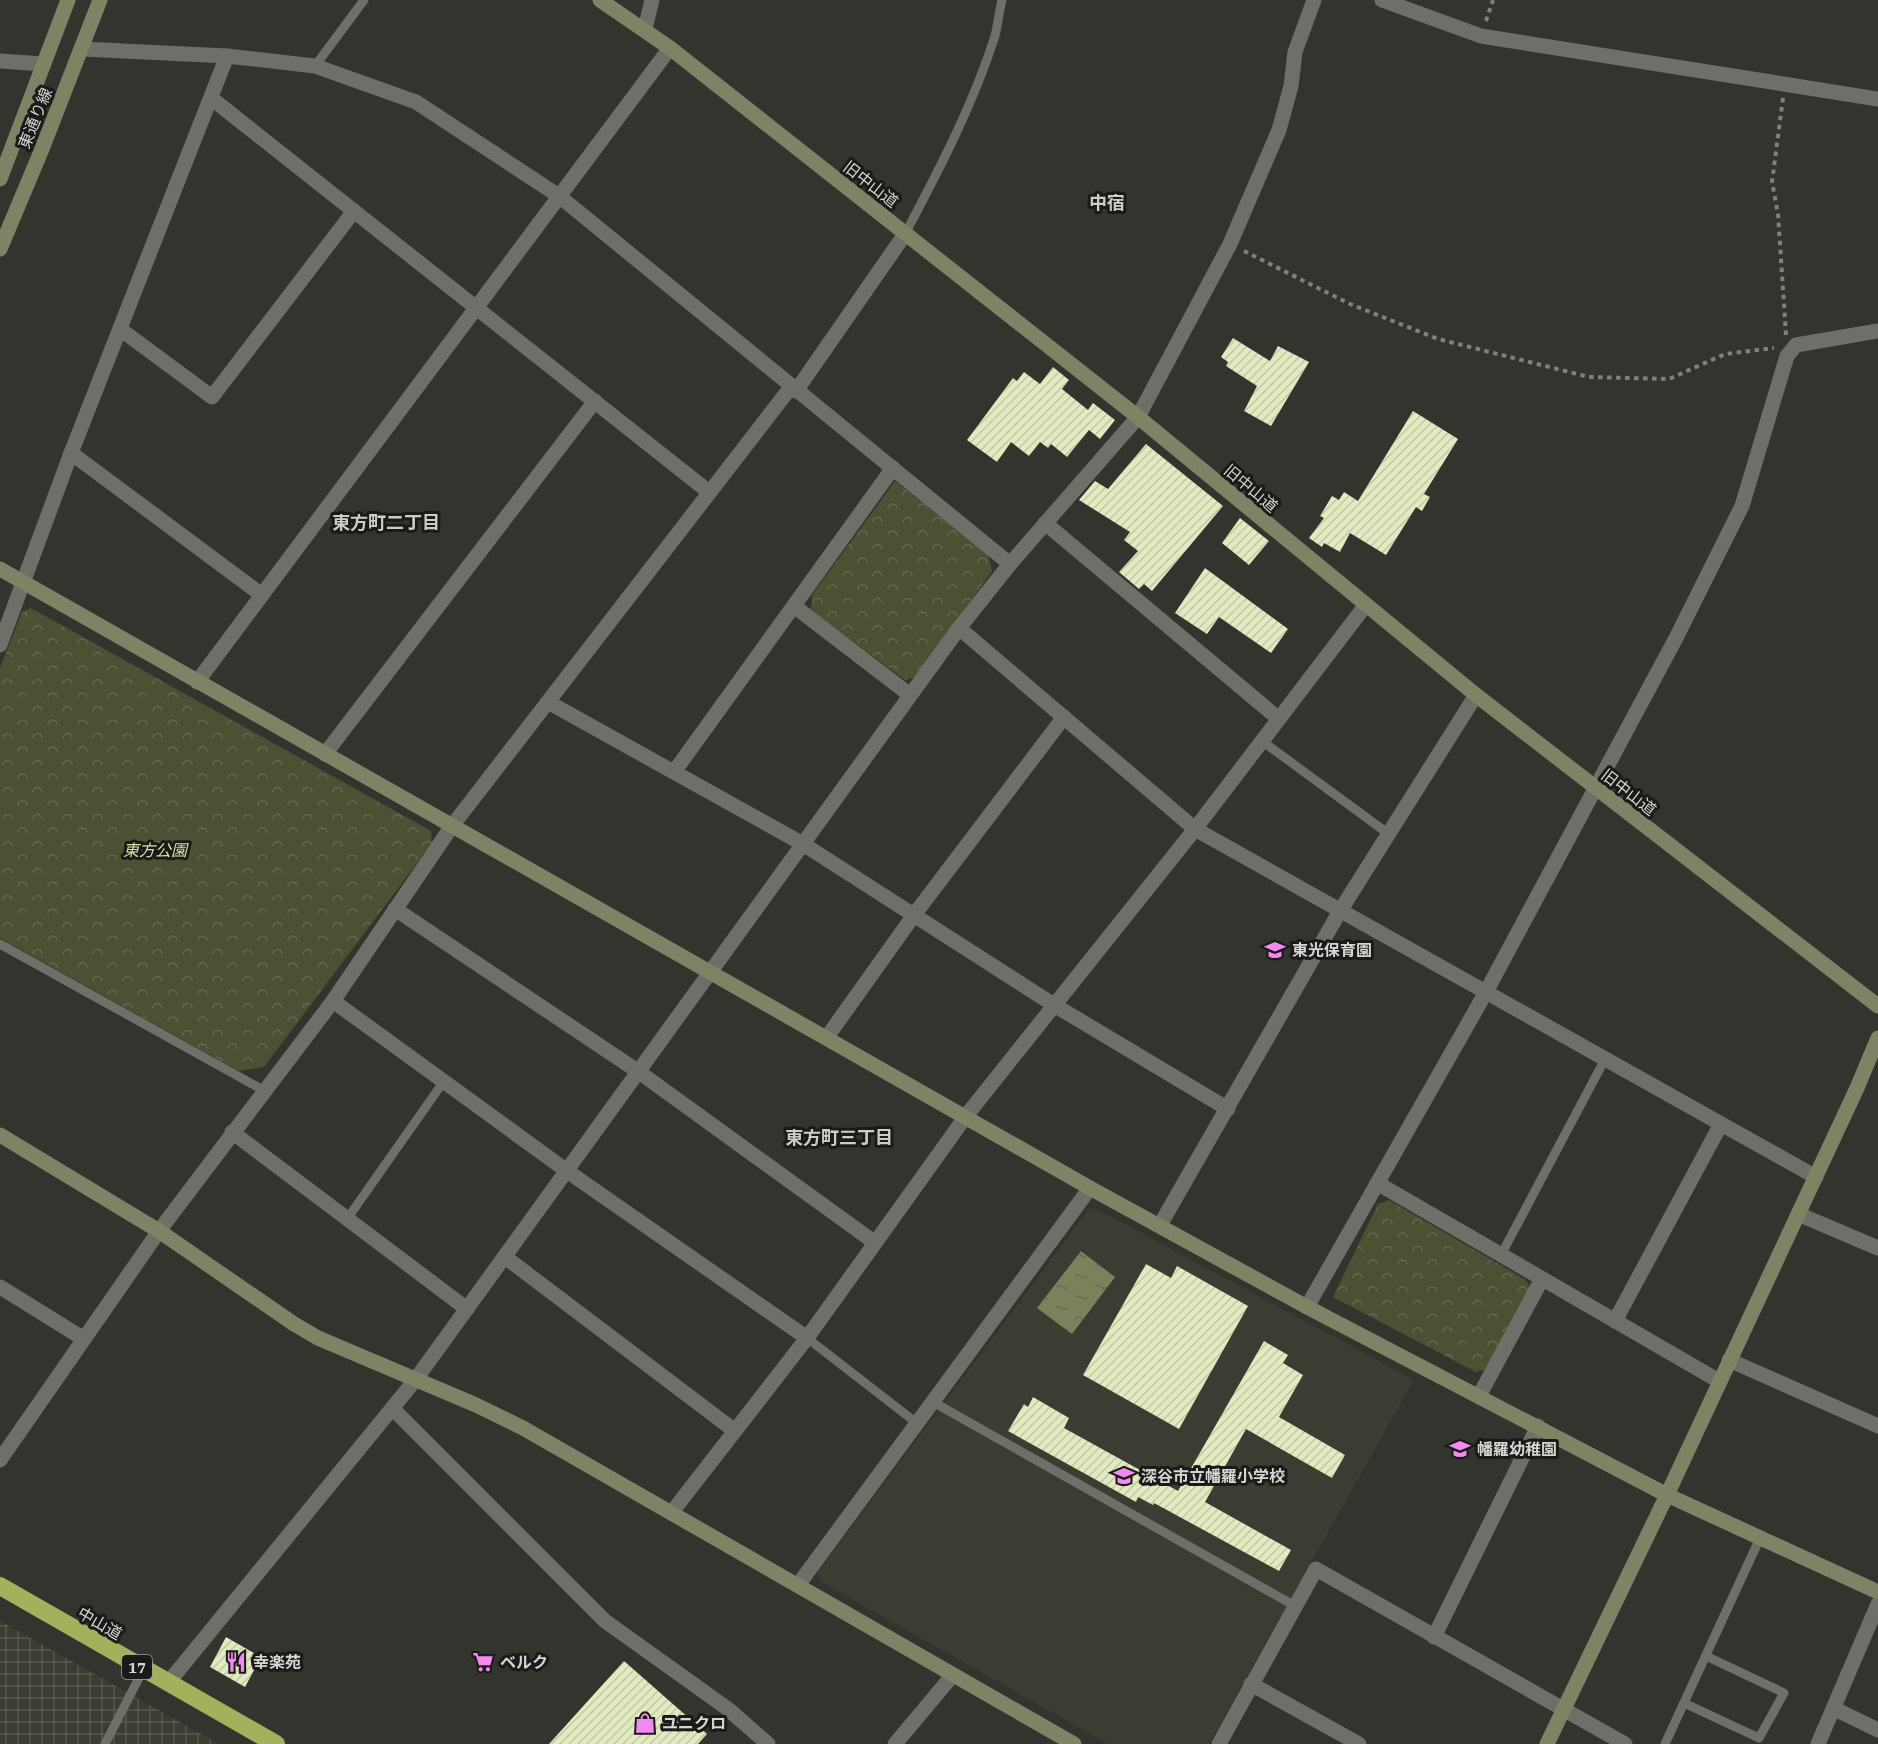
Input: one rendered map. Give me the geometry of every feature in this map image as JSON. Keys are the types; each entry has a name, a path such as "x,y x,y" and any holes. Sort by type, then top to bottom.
{"highway":[{"name":"中山道","path":"0,1586 143,1670 276,1744"}],"street":[{"name":"東通り線","path":"0,179 68,0"},
{"name":"東通り線","path":"0,249 100,0"},
{"name":"旧中山道","path":"600,0 670,48 1138,417 1476,695 1878,1006"},
{"path":"645,29 652,0"},
{"path":"168,1683 416,1379 959,628 1138,417 1230,244 1279,130 1291,86 1295,52 1314,0"},
{"path":"1382,0 1481,36 1878,99"},
{"path":"197,682 670,48"},
{"path":"82,49 227,56 315,66 416,102 559,196 1011,564"},
{"path":"0,645 71,453 227,56"},
{"path":"0,61 43,64"},
{"path":"211,98 710,492"},
{"path":"120,329 212,397 354,211"},
{"path":"0,1460 159,1231 263,1090 333,1001 452,826 710,492 794,389 905,234"},
{"path":"1307,1307 1486,992 1595,789 1742,506 1787,351 1796,345 1878,331"},
{"path":"325,754 595,401"},
{"path":"71,453 262,595"},
{"path":"674,772 892,468"},
{"path":"1046,523 1279,719"},
{"path":"0,569 1090,1188 1307,1307 1667,1495 1878,1592"},
{"path":"794,606 910,695"},
{"path":"672,1512 807,1338 966,1116 1195,828 1365,606"},
{"path":"959,628 1195,828 1816,1177"},
{"path":"1160,1225 1340,911 1390,835 1476,695"},
{"path":"548,702 803,844 1054,1005 1227,1108"},
{"path":"827,1037 914,915 1064,717"},
{"path":"395,909 639,1072 874,1242"},
{"path":"333,1001 567,1171 807,1338"},
{"path":"1546,1744 1667,1495 1816,1177 1878,1038"},
{"path":"1615,1321 1721,1124"},
{"path":"232,1132 467,1309"},
{"path":"0,1135 159,1231 318,1338 416,1379 523,1428 672,1512 1065,1742"},
{"path":"1377,1183 1719,1381"},
{"path":"798,1585 1090,1188"},
{"path":"1798,1214 1878,1248"},
{"path":"505,1257 735,1431"},
{"path":"1479,1396 1542,1279"},
{"path":"0,1287 84,1339"},
{"path":"1729,1360 1878,1426"},
{"path":"392,1408 605,1621 728,1709 768,1744"},
{"path":"1434,1637 1538,1426"},
{"path":"1219,1744 1316,1569 1625,1744"},
{"path":"1818,1744 1835,1709 1878,1604"},
{"path":"895,1744 951,1676"},
{"path":"1251,1684 1359,1744"},
{"path":"1835,1709 1878,1730"}],"lane":[{"path":"315,66 363,0"},
{"path":"905,234 943,164 982,71 995,34 1002,0"},
{"path":"1262,741 1390,835"},
{"path":"0,944 263,1090"},
{"path":"1501,1255 1605,1059"},
{"path":"347,1219 444,1082"},
{"path":"807,1338 918,1424"},
{"path":"933,1402 1295,1606"},
{"path":"1665,1744 1760,1538"},
{"path":"1684,1703 1759,1738 1784,1693 1706,1656"},
{"path":"105,1744 143,1670"}],"path":[{"path":"1230,244 1350,304 1438,339 1588,377 1669,379 1725,354 1787,351 1778,214 1772,182 1785,85"}],"shaded area":[{"name":"深谷市立幡羅小学校","path":"1095,1208 1414,1380 1209,1744 1108,1744 820,1581 817,1573 1088,1210"},
{"path":"0,1621 219,1744 0,1744"}],"green space":[{"path":"895,481 988,554 992,571 916,677 905,680 811,610 812,595"},
{"name":"東方公園","path":"31,608 431,831 432,843 264,1067 239,1071 0,938 0,668 22,612"},
{"path":"1389,1200 1526,1280 1530,1288 1486,1369 1476,1372 1333,1297 1378,1204"}],"water":[{"path":"1081,1251 1115,1277 1072,1334 1037,1308"}],"building":[{"path":"1233,338 1270,361 1278,346 1309,362 1271,426 1244,411 1257,386 1226,366 1228,362 1221,357"},
{"path":"1053,367 1069,380 1062,389 1088,410 1093,403 1115,420 1100,439 1089,430 1067,457 1051,444 1048,448 1040,442 1029,456 1011,442 997,462 967,440 1013,378 1017,381 1024,372 1040,384"},
{"path":"1413,411 1458,439 1424,494 1430,497 1422,511 1416,507 1386,555 1350,533 1340,552 1324,543 1322,547 1309,538 1324,518 1320,516 1332,496 1339,500 1344,492 1358,501"},
{"path":"1146,444 1223,506 1152,591 1144,584 1139,589 1119,572 1138,551 1124,540 1130,532 1079,500 1095,481 1108,489"},
{"path":"1240,518 1269,541 1249,565 1222,543"},
{"path":"1205,568 1288,629 1271,653 1219,617 1207,634 1175,613"},
{"path":"1146,1264 1171,1278 1177,1266 1248,1306 1179,1429 1083,1375"},
{"path":"1264,1341 1288,1355 1283,1363 1303,1375 1279,1417 1345,1455 1332,1478 1246,1429 1205,1502 1291,1550 1279,1571 1154,1503 1153,1505 1138,1497 1136,1502 1008,1431 1024,1404 1028,1407 1033,1397 1069,1418 1064,1428 1178,1491"},
{"name":"幸楽苑","path":"226,1637 261,1657 245,1687 210,1667"},
{"path":"624,1661 707,1734 698,1744 549,1744"}],"place":[{"name":"東光保育園","path":"1275,950"},
{"name":"幡羅幼稚園","path":"1460,1449"},
{"name":"深谷市立幡羅小学校","path":"1124,1476"},
{"name":"幸楽苑","path":"236,1662"},
{"name":"ベルク","path":"483,1662"},
{"name":"ユニクロ","path":"645,1723"}],"district":[{"name":"中宿","path":"1107,202"},
{"name":"東方町二丁目","path":"386,522"},
{"name":"東方町三丁目","path":"839,1137"}]}
